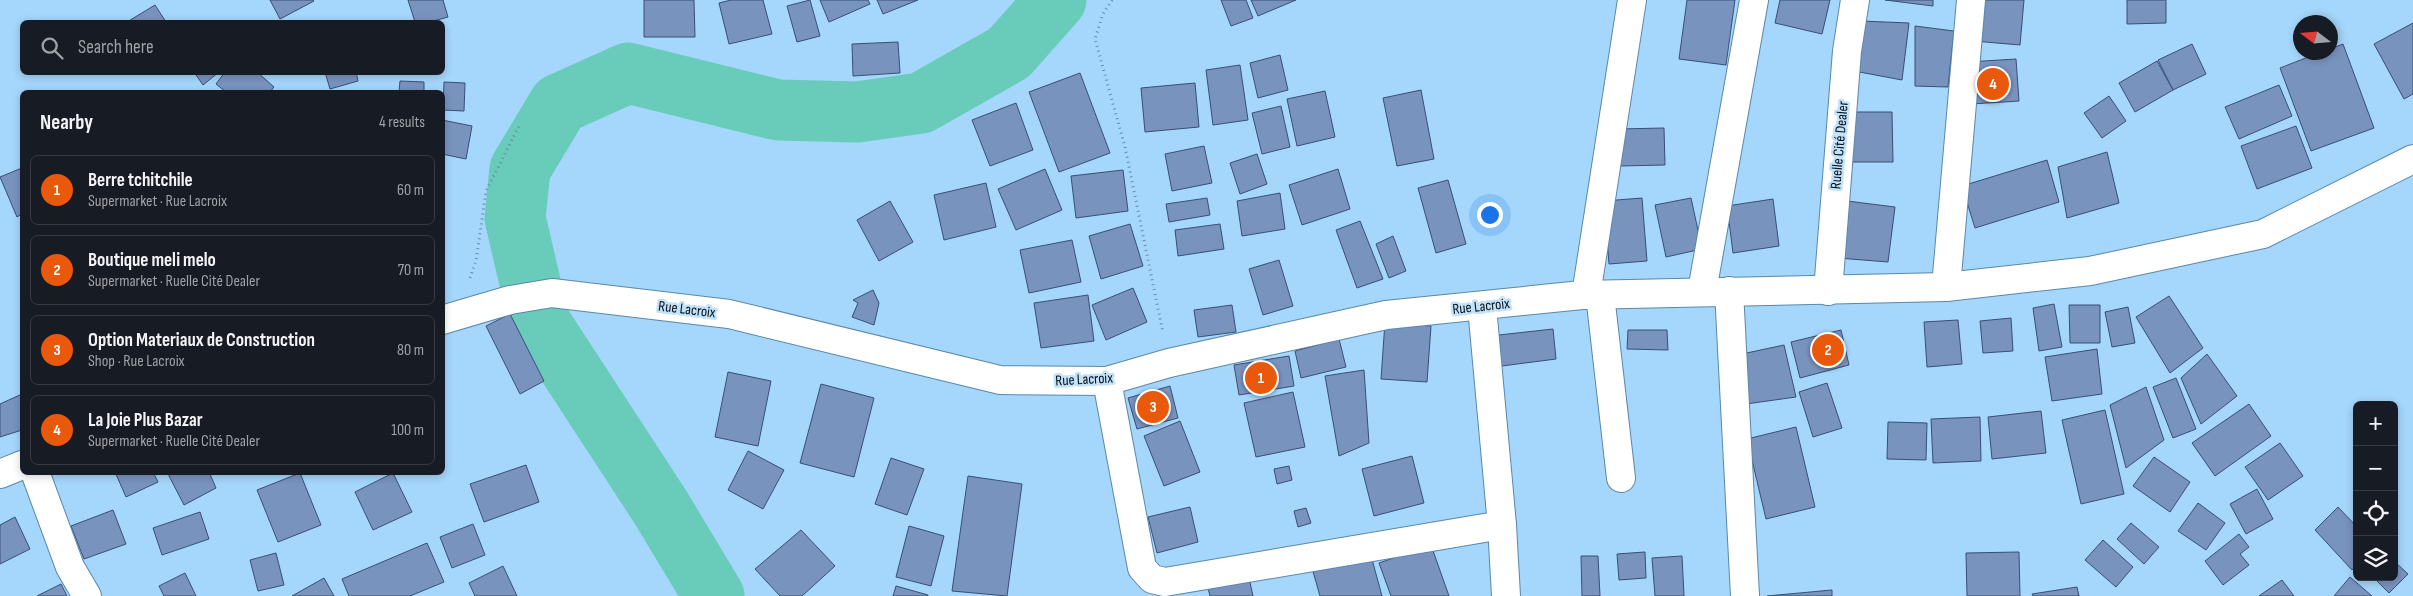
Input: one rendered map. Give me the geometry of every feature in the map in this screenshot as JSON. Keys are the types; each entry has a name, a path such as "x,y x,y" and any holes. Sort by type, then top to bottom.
{"street":[{"path":"1621,478 1593,295 1632,0"},
{"path":"1702,292 1754,0"},
{"name":"Ruelle Cité Dealer","path":"1828,291 1847,51 1855,0"},
{"path":"1946,287 1971,0"},
{"name":"Rue Lacroix","path":"450,317 510,300 552,293 729,314 1000,380 1107,381 1169,363 1386,316 1593,295 1946,287 2090,271 2263,234 2413,159"},
{"path":"1729,292 1745,596"},
{"path":"1482,307 1502,525 1506,596"},
{"path":"1107,381 1142,568 1152,579 1164,582 1502,525"},
{"path":"0,474 20,466"},
{"path":"36,475 70,567 87,596"}],"path":[{"path":"1112,0 1103,14 1095,39 1125,147 1169,363"},
{"path":"450,317 476,261 486,191 519,126"}],"building":[{"path":"270,0 313,0 314,1 280,19"},
{"path":"408,0 443,0 448,17 437,20 414,20"},
{"path":"644,0 694,0 695,37 644,37"},
{"path":"731,0 763,0 772,34 729,44 719,3"},
{"path":"810,0 820,36 797,42 787,6"},
{"path":"820,0 868,0 870,4 829,22"},
{"path":"877,0 918,0 883,14"},
{"path":"1221,0 1246,0 1253,18 1231,26"},
{"path":"1251,0 1296,0 1258,16"},
{"path":"1687,0 1735,0 1726,65 1679,59"},
{"path":"1780,0 1830,0 1822,34 1775,23"},
{"path":"1885,0 1933,0 1933,6"},
{"path":"1977,0 2024,0 2020,45 1974,41"},
{"path":"2127,0 2166,0 2166,23 2127,24"},
{"path":"155,5 165,20 130,20"},
{"path":"1861,21 1909,23 1902,80 1854,71"},
{"path":"2413,23 2413,94 2404,99 2374,44"},
{"path":"1915,26 1954,31 1948,87 1915,86"},
{"path":"898,42 900,73 853,76 852,44"},
{"path":"2192,44 2206,74 2173,90 2158,60"},
{"path":"2343,44 2374,128 2311,151 2280,68 2300,60 2338,60 2338,46"},
{"path":"1280,55 1288,90 1258,98 1250,63"},
{"path":"2016,59 2019,101 1971,104 1968,62"},
{"path":"2157,61 2173,90 2135,112 2119,83"},
{"path":"1240,65 1248,120 1213,125 1206,70"},
{"path":"1080,73 1110,153 1059,172 1029,92"},
{"path":"196,75 215,75 203,85"},
{"path":"223,75 260,75 274,87 272,90 224,90 216,84"},
{"path":"326,75 357,75 358,81 330,89"},
{"path":"400,81 424,82 424,90 399,90"},
{"path":"444,82 465,83 464,111 445,110"},
{"path":"1195,83 1199,127 1145,132 1141,88"},
{"path":"2279,85 2292,116 2239,139 2225,107"},
{"path":"1421,90 1434,159 1397,166 1383,98"},
{"path":"1325,91 1335,137 1297,146 1287,99"},
{"path":"2109,96 2126,121 2102,138 2084,113"},
{"path":"1016,103 1033,150 990,166 972,120"},
{"path":"1281,106 1290,147 1262,154 1252,113"},
{"path":"1850,112 1892,112 1893,162 1850,162"},
{"path":"445,121 472,126 466,159 445,155"},
{"path":"2296,126 2312,168 2257,189 2241,146"},
{"path":"1664,128 1665,165 1619,166 1619,129"},
{"path":"1204,146 1212,183 1172,191 1165,154"},
{"path":"2107,152 2119,203 2067,218 2058,167"},
{"path":"1257,154 1267,184 1240,194 1230,163"},
{"path":"2047,160 2059,202 1975,228 1962,186"},
{"path":"20,169 20,215 17,217 0,177"},
{"path":"1045,169 1062,210 1016,230 998,189"},
{"path":"1338,169 1350,209 1302,225 1289,185"},
{"path":"1123,170 1128,211 1076,218 1071,176"},
{"path":"1448,180 1466,244 1436,253 1418,188"},
{"path":"986,183 996,227 944,240 934,195"},
{"path":"1280,193 1285,229 1242,236 1237,201"},
{"path":"1207,198 1210,215 1169,222 1166,204"},
{"path":"1642,198 1647,261 1609,264 1604,201"},
{"path":"1691,198 1702,249 1666,257 1655,205"},
{"path":"1773,199 1779,246 1733,253 1727,206"},
{"path":"890,201 913,242 879,261 857,220"},
{"path":"1847,201 1895,207 1888,262 1838,258"},
{"path":"1360,221 1383,279 1357,288 1336,230"},
{"path":"1130,224 1143,266 1101,279 1089,236"},
{"path":"1220,224 1224,249 1178,256 1175,230"},
{"path":"1393,236 1406,271 1389,278 1376,244"},
{"path":"1072,240 1081,282 1029,293 1020,250"},
{"path":"1279,260 1293,306 1263,315 1249,269"},
{"path":"1133,288 1147,322 1106,340 1092,305"},
{"path":"873,290 879,303 874,325 852,317 858,303 853,300"},
{"path":"1088,295 1094,341 1041,348 1034,303"},
{"path":"2169,296 2203,348 2170,373 2136,317"},
{"path":"2054,304 2062,347 2039,351 2033,308"},
{"path":"1232,305 1236,332 1198,337 1194,310"},
{"path":"2069,305 2100,305 2100,343 2070,343"},
{"path":"2128,307 2135,343 2112,347 2105,312"},
{"path":"510,314 544,381 520,394 486,326"},
{"path":"2011,318 2013,351 1983,353 1980,321"},
{"path":"1958,320 1962,364 1927,367 1924,322"},
{"path":"1385,322 1431,326 1427,382 1381,379"},
{"path":"1553,329 1556,359 1494,367 1490,336"},
{"path":"1628,330 1667,330 1668,350 1627,349"},
{"path":"1841,330 1849,365 1800,378 1791,342"},
{"path":"1339,339 1346,367 1301,378 1295,351"},
{"path":"1784,345 1796,397 1746,404 1742,354"},
{"path":"2097,349 2102,394 2052,401 2045,357"},
{"path":"2207,354 2237,396 2201,424 2181,378"},
{"path":"1289,356 1294,386 1239,395 1234,365"},
{"path":"1364,370 1369,443 1339,456 1325,376"},
{"path":"728,372 771,381 758,446 715,437"},
{"path":"2176,378 2196,429 2173,438 2153,387"},
{"path":"1827,383 1842,428 1813,437 1799,392"},
{"path":"821,384 874,398 854,477 800,463"},
{"path":"1170,386 1178,418 1137,429 1128,398"},
{"path":"2146,387 2164,440 2126,468 2110,405"},
{"path":"1293,392 1305,447 1256,457 1244,403"},
{"path":"20,395 20,431 0,437 0,404"},
{"path":"2249,404 2271,436 2215,476 2192,443"},
{"path":"2105,410 2124,494 2081,504 2062,420"},
{"path":"2041,411 2046,453 1992,459 1988,417"},
{"path":"1980,417 1981,461 1933,463 1931,419"},
{"path":"1180,421 1200,472 1164,486 1144,436"},
{"path":"1888,422 1927,423 1926,460 1887,459"},
{"path":"1796,427 1815,507 1766,519 1747,439"},
{"path":"2280,443 2303,476 2268,500 2245,467"},
{"path":"748,451 784,470 763,509 728,490"},
{"path":"1412,456 1424,503 1374,516 1362,469"},
{"path":"2154,457 2190,482 2170,512 2133,486"},
{"path":"891,458 924,469 907,515 875,504"},
{"path":"526,465 539,502 484,522 470,484"},
{"path":"1289,466 1292,480 1277,484 1274,469"},
{"path":"116,475 154,475 158,482 126,497"},
{"path":"169,475 210,475 216,488 184,505"},
{"path":"295,475 301,475 321,525 278,542 257,490"},
{"path":"389,475 394,475 412,512 373,530 355,492"},
{"path":"968,476 1022,484 1007,596 952,591"},
{"path":"2257,489 2273,519 2246,534 2230,504"},
{"path":"2198,503 2225,523 2206,550 2178,531"},
{"path":"1190,507 1198,542 1157,553 1148,517"},
{"path":"2338,507 2353,523 2352,570 2315,530"},
{"path":"1306,508 1311,523 1298,527 1294,511"},
{"path":"113,510 126,544 84,559 71,526"},
{"path":"200,512 209,539 162,555 153,528"},
{"path":"15,517 30,549 0,564 0,525"},
{"path":"2131,523 2159,547 2144,564 2117,539"},
{"path":"473,524 485,555 452,568 440,537"},
{"path":"909,526 944,536 931,586 896,577"},
{"path":"801,530 835,566 802,596 780,596 755,569"},
{"path":"2239,534 2249,547 2240,554 2249,565 2223,585 2205,561"},
{"path":"2103,540 2133,567 2116,587 2085,560"},
{"path":"427,543 444,582 410,596 349,596 342,579"},
{"path":"1431,545 1449,596 1391,596 1379,563"},
{"path":"1370,552 1382,596 1320,596 1312,568"},
{"path":"1645,552 1646,578 1619,580 1617,554"},
{"path":"2019,552 2020,596 1967,596 1966,553"},
{"path":"276,553 284,585 258,591 250,560"},
{"path":"1581,556 1598,556 1600,596 1582,596"},
{"path":"1682,556 1684,596 1655,596 1652,558"},
{"path":"2398,565 2408,574 2389,593 2377,581 2398,581"},
{"path":"503,566 517,596 475,596 469,583"},
{"path":"185,573 196,596 164,596 159,586"},
{"path":"2350,577 2372,596 2334,596"},
{"path":"324,578 334,596 292,596"},
{"path":"1249,578 1253,596 1210,596 1208,588"},
{"path":"2282,580 2294,596 2259,596"},
{"path":"61,584 67,596 37,596"},
{"path":"896,586 928,595 928,596 893,596"},
{"path":"2077,587 2079,596 2033,596 2032,594"},
{"path":"1832,590 1832,596 1767,596"}],"waterway":[{"path":"714,596 661,508 539,321 515,218 520,169 559,104 628,73 778,110 857,112 921,103 1009,53 1056,0"}],"place":[{"name":"La Joie Plus Bazar","path":"1993,84"},
{"name":"Boutique meli melo","path":"1828,350"},
{"name":"Berre tchitchile","path":"1261,378"},
{"name":"Option Materiaux de Construction","path":"1153,407"}]}
